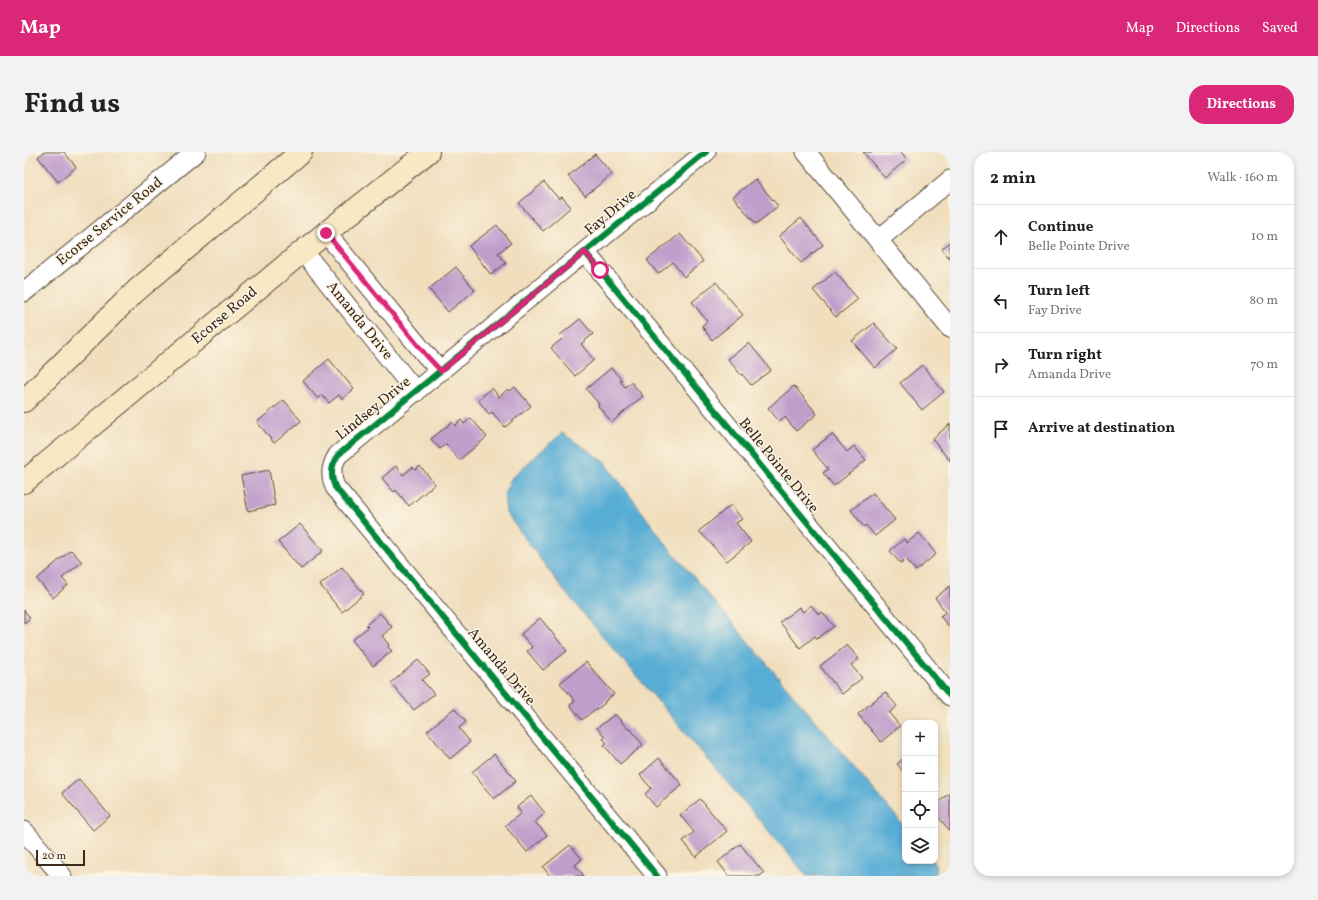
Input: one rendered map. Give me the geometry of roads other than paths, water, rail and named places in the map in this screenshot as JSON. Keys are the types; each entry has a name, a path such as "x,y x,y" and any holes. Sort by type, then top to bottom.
{"main road":[{"path":"24,401 137,290 301,152"},
{"name":"Ecorse Road","path":"24,482 302,251 428,152"}],"street":[{"name":"Ecorse Service Road","path":"24,292 196,152"},
{"name":"Fay Drive","path":"441,371 706,152"},
{"path":"806,152 950,328"},
{"path":"878,240 950,180"},
{"name":"Amanda Drive","path":"326,233 426,355 441,371"},
{"name":"Amanda Drive","path":"302,251 416,392"},
{"name":"Belle Pointe Drive","path":"585,252 950,696"},
{"name":"Lindsey Drive","path":"332,471 333,463 338,455 441,371"},
{"name":"Amanda Drive","path":"332,471 333,481 336,487 657,876"},
{"path":"24,831 62,876"}],"water":[{"path":"562,433 604,461 669,548 902,823 902,864 935,864 936,876 807,876 565,592 506,513 504,494 512,477"}]}
